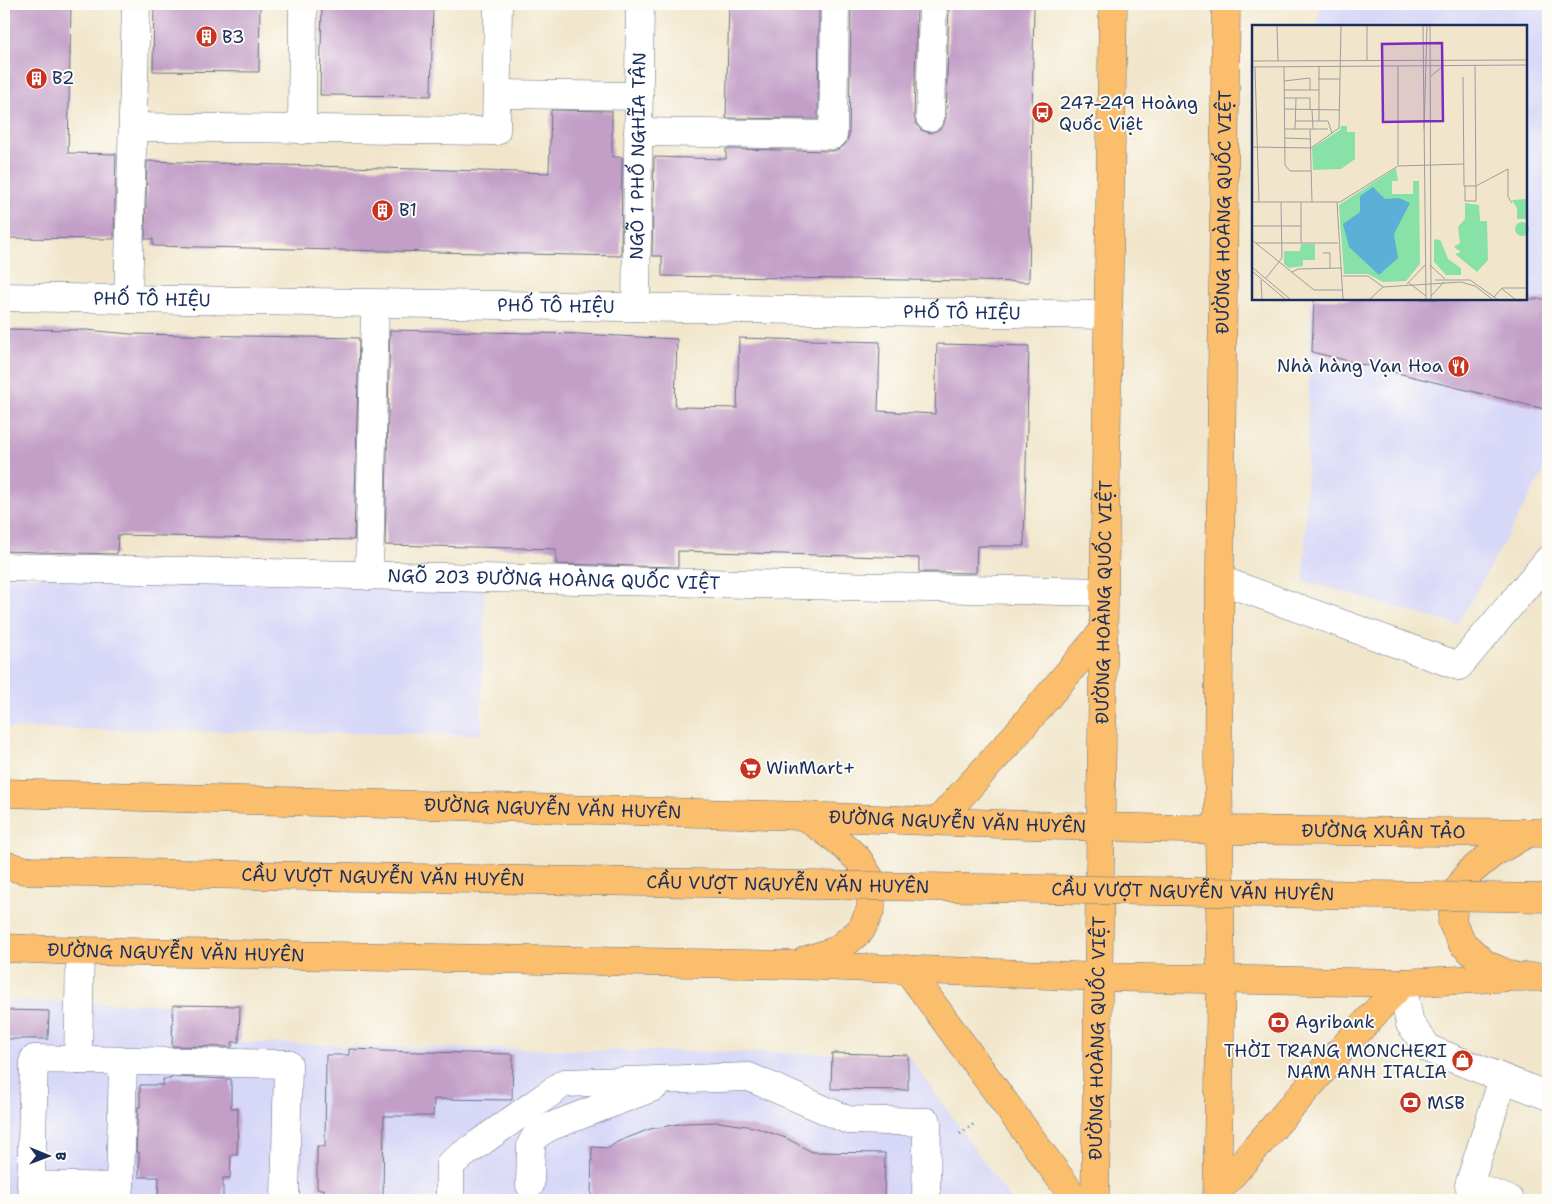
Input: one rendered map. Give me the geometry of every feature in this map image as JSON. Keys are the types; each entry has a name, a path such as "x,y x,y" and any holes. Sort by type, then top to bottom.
{"main road":[{"name":"ĐƯỜNG HOÀNG QUỐC VIỆT","path":"1095,1200 1113,4"},
{"name":"ĐƯỜNG HOÀNG QUỐC VIỆT","path":"1217,1195 1221,979 1218,756 1226,4"},
{"path":"938,821 1014,736 1104,630"},
{"name":"ĐƯỜNG NGUYỄN VĂN HUYÊN","path":"4,793 1220,830"},
{"path":"793,965 837,950 861,930 871,909 871,880 858,859 836,839 804,816"},
{"name":"ĐƯỜNG XUÂN TẢO","path":"1220,830 1539,832"},
{"path":"1515,976 1485,964 1462,943 1452,922 1455,893 1469,873 1492,854 1539,832"},
{"name":"CẦU VƯỢT NGUYỄN VĂN HUYÊN","path":"12,870 1548,898"},
{"name":"ĐƯỜNG NGUYỄN VĂN HUYÊN","path":"4,948 793,965 1099,977 1221,979"},
{"path":"908,969 1076,1200"},
{"path":"1221,979 1402,983 1515,976 1548,977"},
{"path":"1217,1195 1332,1060 1402,983"}],"street":[{"path":"128,299 136,4"},
{"path":"302,130 303,4"},
{"path":"133,127 496,131 498,4"},
{"name":"NGÕ 1 PHỐ NGHĨA TÂN","path":"636,307 640,4"},
{"path":"638,132 833,135 835,4"},
{"path":"930,117 933,4"},
{"path":"497,94 639,96"},
{"name":"PHỐ TÔ HIỆU","path":"4,297 1109,315"},
{"path":"369,576 375,304"},
{"path":"1220,580 1459,666 1548,560"},
{"name":"NGÕ 203 ĐƯỜNG HOÀNG QUỐC VIỆT","path":"4,567 1104,592"},
{"path":"78,1060 80,951"},
{"path":"1402,983 1410,1024 1429,1049 1548,1096"},
{"path":"124,1061 120,1187 31,1185 34,1059 288,1064 285,1200"},
{"path":"450,1200 450,1164 564,1083 749,1077 848,1120 927,1122 926,1200"},
{"path":"1503,1079 1470,1185 1510,1200"},
{"path":"530,1185 531,1146 537,1134 552,1126 674,1080"}],"path":[{"path":"963,1132 975,1123"}],"shaded area":[{"path":"1319,4 1548,4 1548,464 1457,625 1304,581 1311,300 1527,300 1527,25 1318,25"},
{"path":"4,576 485,586 481,735 4,728"},
{"path":"4,1001 240,1006 240,1042 390,1047 908,1055 1011,1200 4,1200"}],"building":[{"name":"B2","path":"4,4 71,4 68,153 116,154 114,239 4,238"},
{"name":"B3","path":"154,4 260,4 259,72 153,71"},
{"path":"322,4 433,4 431,96 320,95"},
{"path":"729,4 819,4 818,119 726,118"},
{"path":"851,4 917,4 914,117 916,124 921,130 930,133 943,126 946,117 949,4 1034,4 1029,282 662,276 662,256 652,256 654,157 726,159 726,149 833,151 840,149 846,143 849,135"},
{"name":"B1","path":"551,110 612,111 612,157 622,157 621,256 153,246 153,239 145,239 147,161 549,173"},
{"name":"Nhà hàng Vạn Hoa","path":"1548,299 1548,410 1312,352 1314,300"},
{"path":"4,329 86,330 131,334 359,338 354,540 118,535 117,554 4,551"},
{"path":"390,330 580,334 677,339 675,407 737,408 739,338 880,342 878,411 935,414 937,344 1029,346 1024,546 977,546 976,573 919,572 919,558 678,551 678,567 556,564 556,549 385,545"},
{"path":"173,1005 240,1006 239,1042 232,1042 232,1047 172,1046"},
{"path":"4,1010 49,1011 48,1039 4,1039"},
{"path":"349,1049 513,1054 512,1100 434,1099 433,1116 384,1116 383,1200 324,1200 324,1189 317,1189 317,1146 325,1147 326,1055 349,1055"},
{"path":"832,1053 908,1055 908,1090 831,1089"},
{"path":"171,1077 231,1079 231,1108 238,1108 237,1155 231,1155 230,1178 223,1178 223,1200 158,1200 159,1177 139,1177 139,1152 136,1152 140,1085 163,1085 163,1079 171,1079"},
{"path":"719,1122 754,1127 786,1138 812,1152 885,1153 884,1200 591,1200 592,1147 609,1148 617,1142 650,1129 685,1123"}],"place":[{"name":"B3","path":"206,37"},
{"name":"B2","path":"36,78"},
{"name":"247-249 Hoàng Quốc Việt","path":"1043,113"},
{"name":"B1","path":"383,210"},
{"name":"Nhà hàng Vạn Hoa","path":"1459,366"},
{"name":"WinMart+","path":"750,768"},
{"name":"Agribank","path":"1279,1022"},
{"name":"THỜI TRANG MONCHERI NAM ANH ITALIA","path":"1463,1061"},
{"name":"MSB","path":"1411,1103"}]}
